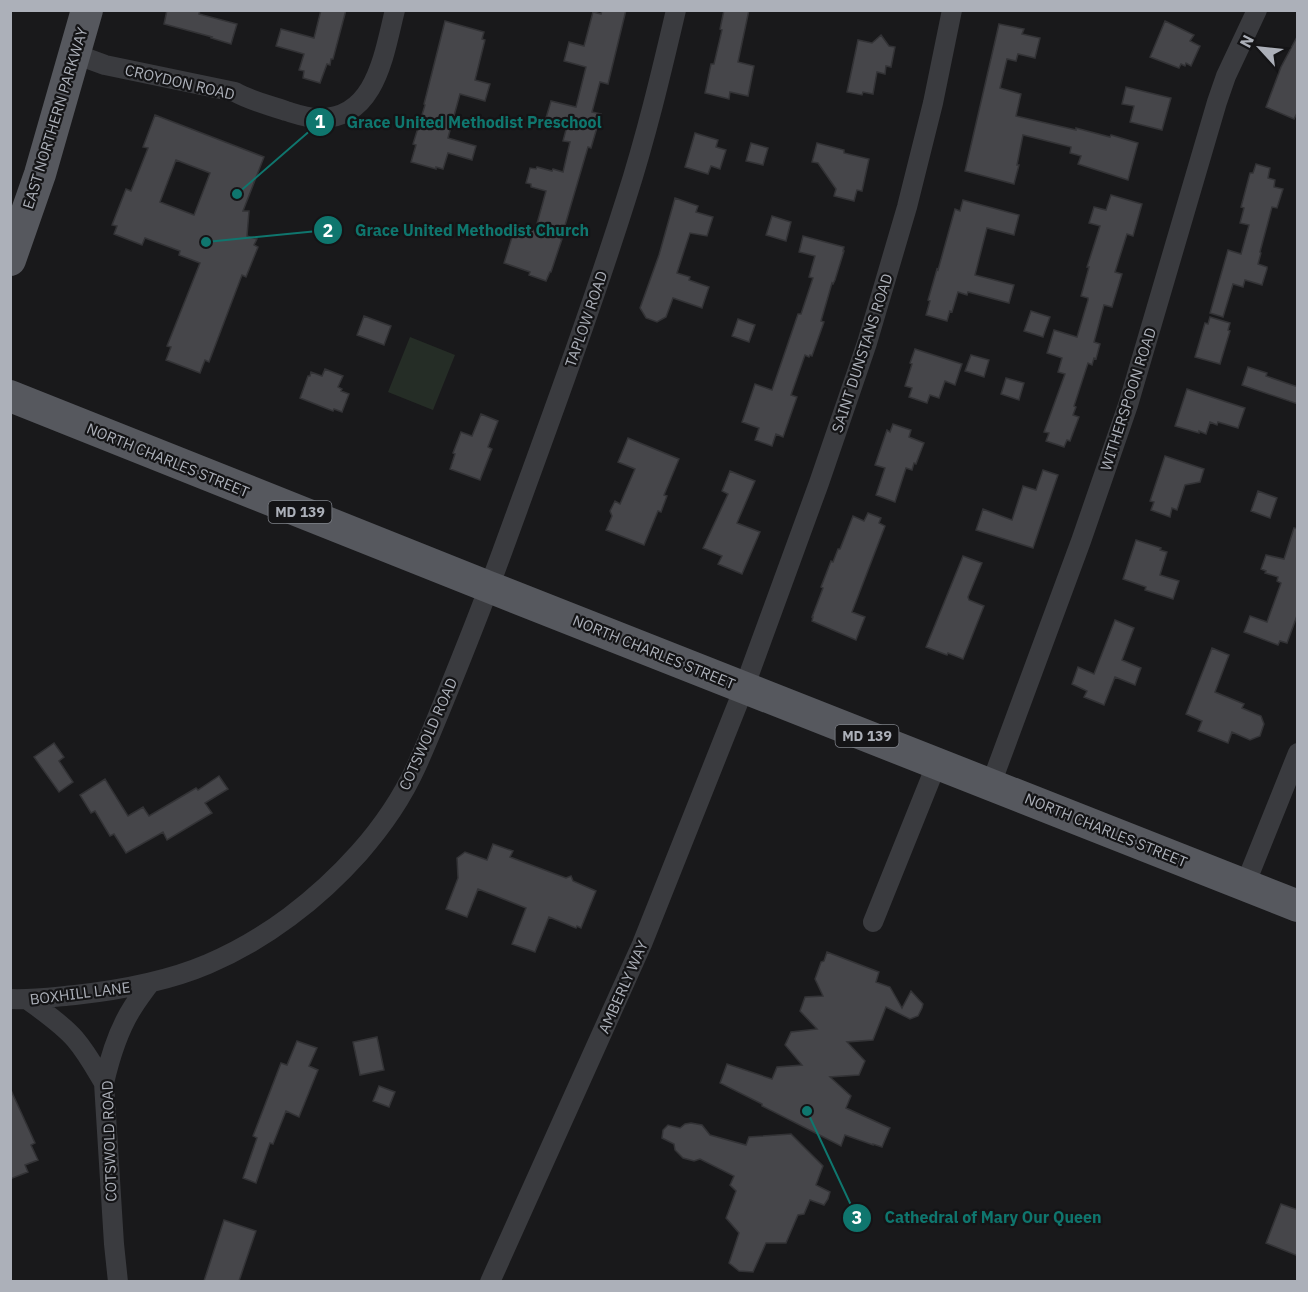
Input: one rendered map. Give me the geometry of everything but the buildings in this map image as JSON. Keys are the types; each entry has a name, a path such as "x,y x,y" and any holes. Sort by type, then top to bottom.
{"main road":[{"name":"EAST NORTHERN PARKWAY","path":"10,260 40,174 87,10"},
{"name":"NORTH CHARLES STREET","path":"10,396 1298,906"}],"street":[{"name":"CROYDON ROAD","path":"75,54 105,65 235,92 246,99 304,116 335,117 347,112 365,98 372,88 379,72 395,10"},
{"name":"TAPLOW ROAD","path":"489,587 565,383 627,197 676,10"},
{"name":"SAINT DUNSTANS ROAD","path":"744,688 819,483 867,343 910,195 933,103 952,10"},
{"name":"WITHERSPOON ROAD","path":"991,784 1081,541 1128,405 1217,102 1226,76 1257,10"},
{"name":"COTSWOLD ROAD","path":"118,1281 104,1083 117,1038 132,1008 150,983 208,964 258,938 321,890 360,851 397,801 417,766 489,587"},
{"name":"AMBERLY WAY","path":"490,1281 628,978 744,688"},
{"path":"1245,885 1298,753"},
{"path":"873,922 937,763"},
{"name":"BOXHILL LANE","path":"19,999 112,991 150,983"},
{"path":"19,999 51,1018 74,1038 90,1058 104,1083"}],"shaded area":[{"path":"410,337 455,355 433,410 388,392"}],"place":[{"name":"Grace United Methodist Preschool","path":"237,194"},
{"name":"Grace United Methodist Church","path":"206,242"},
{"name":"Cathedral of Mary Our Queen","path":"807,1111"}]}
